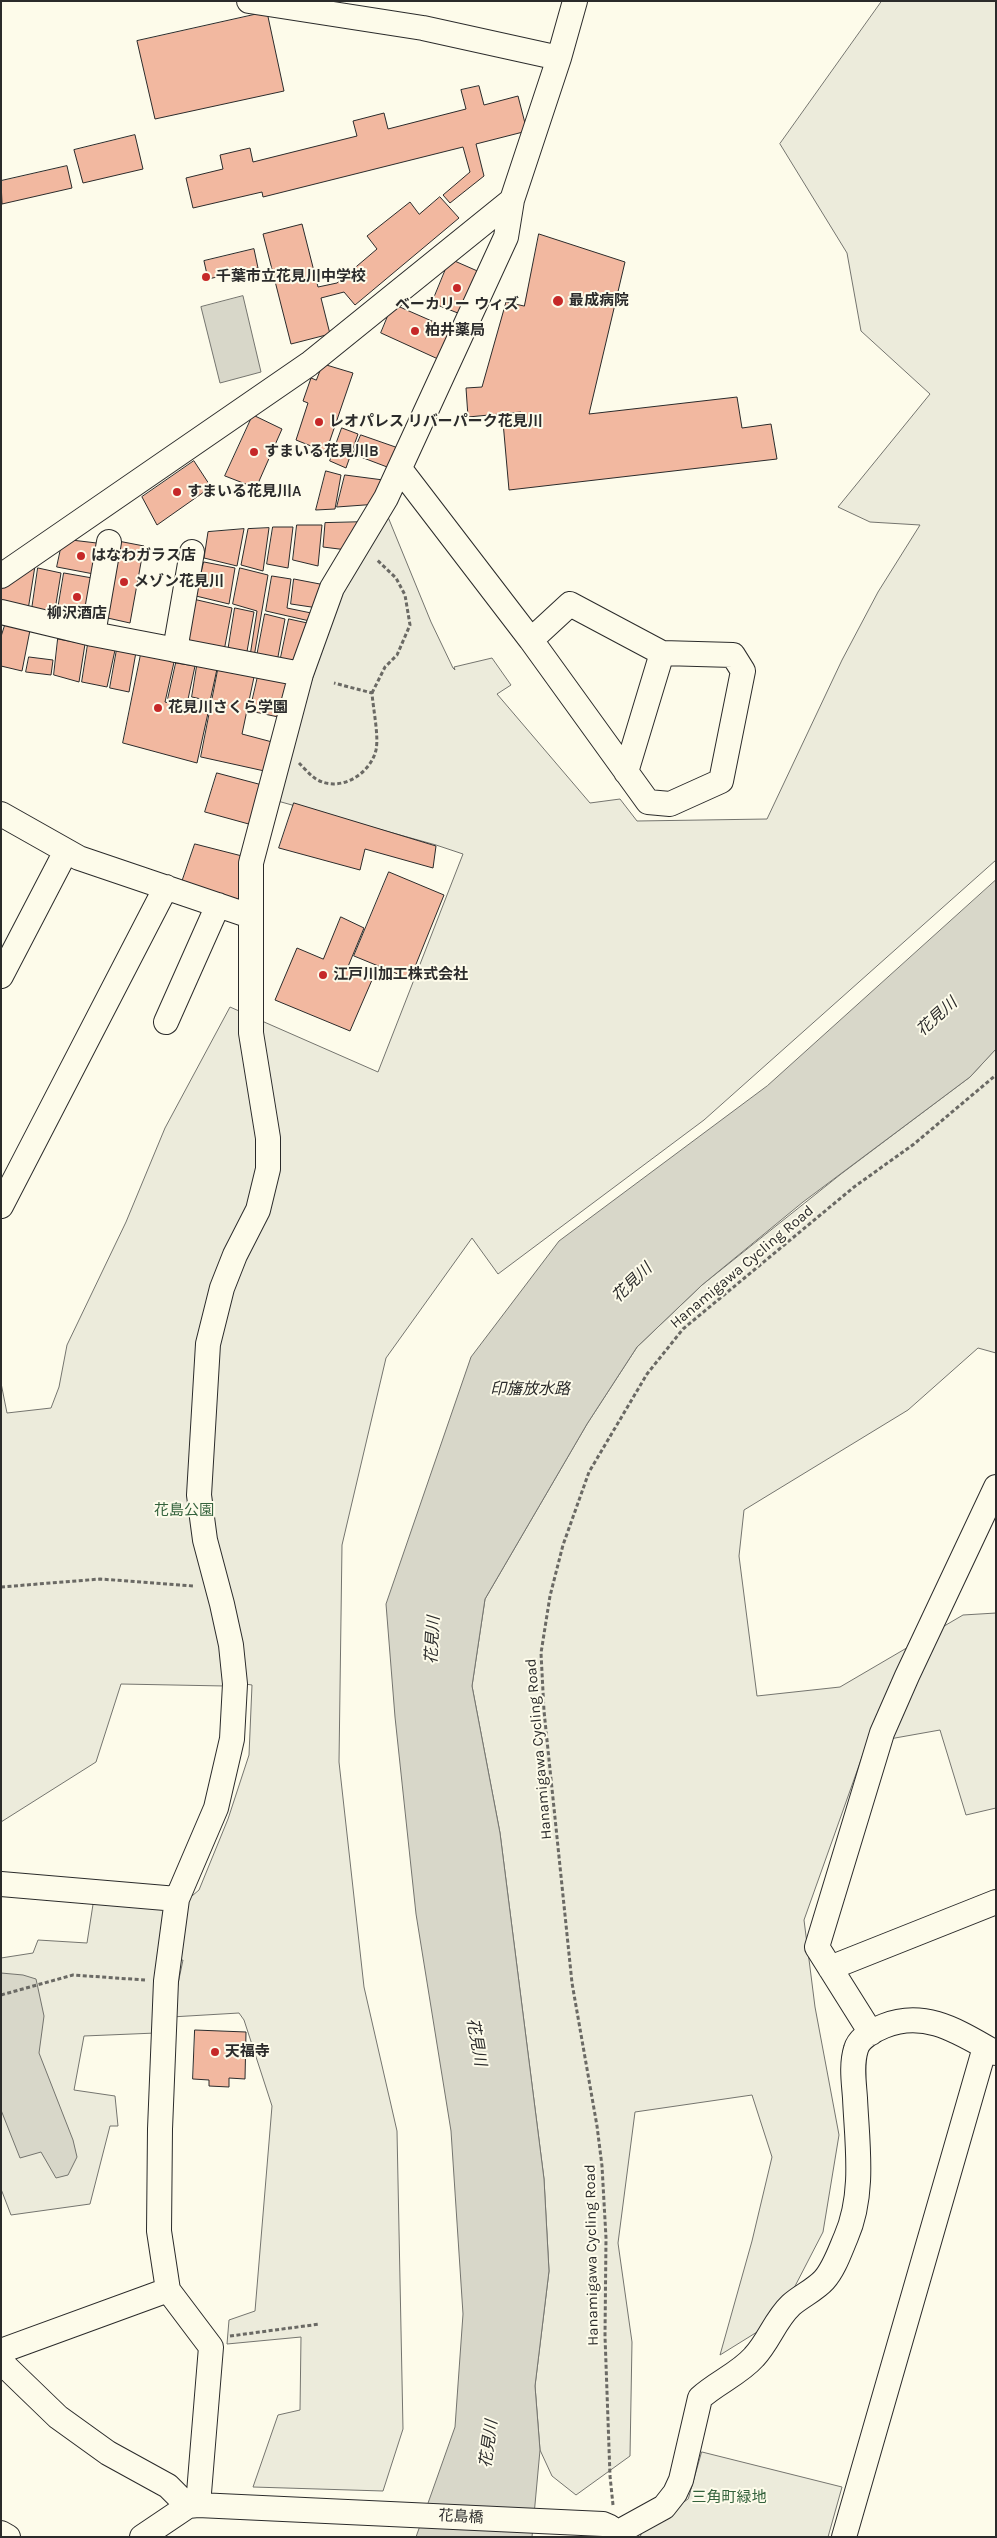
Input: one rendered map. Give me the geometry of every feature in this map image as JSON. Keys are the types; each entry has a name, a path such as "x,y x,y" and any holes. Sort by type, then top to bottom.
{"street":[{"path":"249,1 423,28 559,58"},
{"path":"193,2505 211,2347 168,2290 159,2230 160,2129 166,1982 177,1899 216,1808 232,1739 235,1684 230,1645 217,1583 205,1540 199,1495 208,1344 222,1288 235,1255 258,1210 268,1169 268,1138 251,1033 251,864 300,674 332,588 400,469 506,237 512,200 559,58 575,1"},
{"path":"1,576 309,364 512,200"},
{"path":"400,469 531,640 648,802 670,804 721,781 743,671 733,655 662,653 570,604 531,640"},
{"path":"92,634 109,542"},
{"path":"175,650 192,552"},
{"path":"1,612 92,634 300,674"},
{"path":"626,772 662,653"},
{"path":"1,814 79,858 250,916"},
{"path":"1,976 66,850"},
{"path":"1,1206 166,887"},
{"path":"166,1022 218,905"},
{"path":"871,2033 817,1946 882,1733 996,1487"},
{"path":"1,1884 177,1899"},
{"path":"830,1968 996,1902"},
{"path":"610,2527 664,2507 681,2480 700,2398 753,2359 769,2338 778,2319 792,2304 824,2281 838,2256 848,2234 855,2207 858,2177 853,2068 856,2048 871,2033 896,2021 914,2019 934,2022 962,2033 990,2050 844,2537"},
{"path":"1,2351 168,2290"},
{"path":"1,2362 58,2417 108,2453 168,2486 193,2505"},
{"path":"142,2537 193,2505"},
{"name":"花島橋","path":"193,2505 610,2527"},
{"path":"1,2533 8,2537"}],"path":[{"path":"282,744 315,779 328,784 351,782 371,764 376,749 372,693 385,667 396,655 410,625 405,595 396,578 359,543"},
{"path":"334,682 372,693"},
{"name":"Hanamigawa Cycling Road","path":"610,2527 605,2336 606,2238 602,2166 597,2126 572,1983 544,1710 541,1653 550,1596 563,1545 589,1472 647,1374 683,1329 854,1187 914,1144 996,1075"},
{"path":"1,1587 100,1579 202,1587 217,1583"},
{"path":"1,1995 73,1975 166,1982"},
{"path":"211,2347 232,2335 320,2324"}],"green space":[{"name":"花島公園","path":"882,1 996,1 996,860 704,1120 498,1274 472,1238 386,1358 342,1545 339,1762 364,1987 397,2131 403,2429 383,2491 253,2487 278,2415 300,2410 301,2337 227,2344 229,2320 255,2311 272,2106 244,2020 239,2013 171,2017 183,1960 162,1963 156,2033 84,2036 74,2090 115,2096 118,2126 110,2126 90,2204 11,2215 1,2189 1,1958 33,1953 38,1940 87,1943 94,1898 186,1901 199,1890 228,1819 249,1755 252,1685 225,1681 225,1686 121,1684 96,1762 1,1822 1,1383 7,1413 51,1408 59,1387 67,1345 126,1222 165,1128 230,1007 378,1072 463,854 274,800 337,601 388,517 431,622 453,668 455,670 454,667 492,658 511,685 497,694 590,803 620,799 637,821 767,819 842,660 878,592 920,525 870,522 838,507 930,394 861,331 847,253 780,144"},
{"path":"996,1049 996,1353 978,1348 908,1410 744,1510 739,1556 757,1696 840,1687 963,1615 996,1613 996,1808 966,1815 940,1730 867,1743 804,1920 815,2007 839,2135 823,2232 778,2319 720,2355 752,2241 772,2157 752,2095 635,2112 618,2243 632,2342 630,2456 576,2495 552,2476 540,2450 535,2386 549,2271 544,2179 500,1833 472,1686 485,1599 587,1424 637,1347 702,1285 841,1174 970,1077"},
{"name":"三角町緑地","path":"702,2452 842,2487 828,2537 640,2537 642,2532 688,2499"}],"water":[{"path":"243,296 261,372 220,383 201,307"},
{"name":"印旛放水路","path":"996,880 996,1049 970,1077 803,1202 702,1285 637,1347 587,1424 485,1599 472,1686 500,1833 544,2179 549,2271 535,2386 540,2450 532,2537 416,2537 455,2427 463,2314 451,2131 416,1914 395,1717 386,1604 471,1357 559,1241 767,1086"},
{"path":"1,1973 23,1975 36,1979 44,2016 39,2053 73,2140 77,2157 68,2175 56,2178 41,2152 20,2158 1,2110"}],"building":[{"path":"267,12 284,91 155,119 137,41"},
{"path":"479,86 484,105 518,96 527,131 476,144 484,176 450,203 443,195 470,172 463,147 263,197 262,192 193,208 186,178 223,169 220,155 250,148 253,162 357,136 353,121 384,113 388,129 466,109 461,90"},
{"path":"135,135 143,169 83,183 74,150"},
{"path":"67,166 72,188 2,204 1,181"},
{"path":"440,197 459,218 355,305 344,292 321,298 330,334 291,344 263,234 302,224 318,287 337,283 377,249 367,236 410,202 419,214"},
{"path":"539,234 625,262 589,414 737,397 742,428 771,424 777,459 509,490 503,422 522,420 521,412 468,417 466,388 482,387 506,302 524,306"},
{"path":"254,249 258,268 208,279 204,261"},
{"name":"ベーカリー ウィズ","path":"450,259 482,273 463,315 432,303"},
{"name":"柏井薬局","path":"393,304 450,329 438,359 381,333"},
{"name":"レオパレス リバーパーク花見川","path":"323,364 353,373 326,452 296,440 308,403 303,401 311,378 316,380"},
{"name":"すまいる花見川B","path":"253,415 282,429 256,488 225,476"},
{"path":"342,428 358,434 346,468 330,461"},
{"path":"361,435 404,450 395,470 353,454"},
{"name":"すまいる花見川A","path":"194,461 211,487 157,525 142,497"},
{"path":"326,471 341,475 335,509 316,510"},
{"path":"345,475 391,481 378,504 337,507"},
{"path":"364,522 347,550 323,547 325,523"},
{"path":"297,525 322,525 318,566 293,560"},
{"path":"273,527 293,527 288,568 267,564"},
{"path":"269,528 263,571 241,565 248,529"},
{"path":"244,529 237,566 204,558 208,532"},
{"name":"はなわガラス店","path":"63,539 105,544 99,575 57,567"},
{"name":"メゾン花見川","path":"118,541 144,546 130,623 103,617"},
{"path":"204,562 235,568 229,604 196,596"},
{"path":"35,566 28,610 1,603 1,580"},
{"path":"38,568 61,573 54,616 32,609"},
{"path":"240,568 268,575 254,657 250,656 257,611 233,604"},
{"name":"柳沢酒店","path":"64,573 98,579 90,623 57,615"},
{"path":"272,576 291,579 287,608 316,614 314,622 266,611"},
{"path":"294,579 325,585 318,608 291,604"},
{"path":"193,599 232,608 224,651 183,643"},
{"path":"235,608 254,612 246,657 228,651"},
{"path":"265,614 285,619 277,662 257,656"},
{"path":"7,619 31,625 22,671 1,666 1,637"},
{"path":"289,619 312,624 297,667 280,662"},
{"path":"58,639 85,644 79,682 54,675"},
{"path":"88,644 115,650 107,687 82,682"},
{"path":"117,649 136,652 129,692 110,688"},
{"name":"花見川さくら学園","path":"141,654 174,662 165,702 208,713 197,763 123,743"},
{"path":"29,657 53,660 51,675 26,672"},
{"path":"176,663 195,666 187,704 168,699"},
{"path":"197,666 217,669 210,701 192,697"},
{"path":"218,670 254,677 242,734 276,743 269,772 201,757"},
{"path":"258,676 290,683 283,718 250,711"},
{"path":"217,773 266,786 256,826 205,812"},
{"path":"294,803 436,846 433,868 365,849 360,870 279,848"},
{"path":"195,844 246,857 246,906 182,882"},
{"name":"江戸川加工株式会社","path":"389,872 444,895 410,979 354,956"},
{"name":"江戸川加工株式会社","path":"341,917 364,928 347,969 372,980 350,1031 275,1000 297,948 323,959"},
{"path":"195,2030 246,2032 245,2079 229,2078 229,2087 209,2086 209,2080 193,2079"}],"place":[{"name":"千葉市立花見川中学校","path":"206,277"},
{"name":"ベーカリー ウィズ","path":"457,288"},
{"name":"最成病院","path":"558,301"},
{"name":"柏井薬局","path":"415,331"},
{"name":"レオパレス リバーパーク花見川","path":"319,422"},
{"name":"すまいる花見川B","path":"254,452"},
{"name":"すまいる花見川A","path":"177,492"},
{"name":"はなわガラス店","path":"81,556"},
{"name":"メゾン花見川","path":"124,582"},
{"name":"柳沢酒店","path":"77,597"},
{"name":"花見川さくら学園","path":"158,708"},
{"name":"江戸川加工株式会社","path":"323,975"},
{"name":"天福寺","path":"215,2052"}],"water label":[{"name":"花見川","path":"937,1017"},
{"name":"花見川","path":"632,1283"},
{"name":"花見川","path":"433,1640"},
{"name":"花見川","path":"476,2042"},
{"name":"花見川","path":"489,2444"}]}
